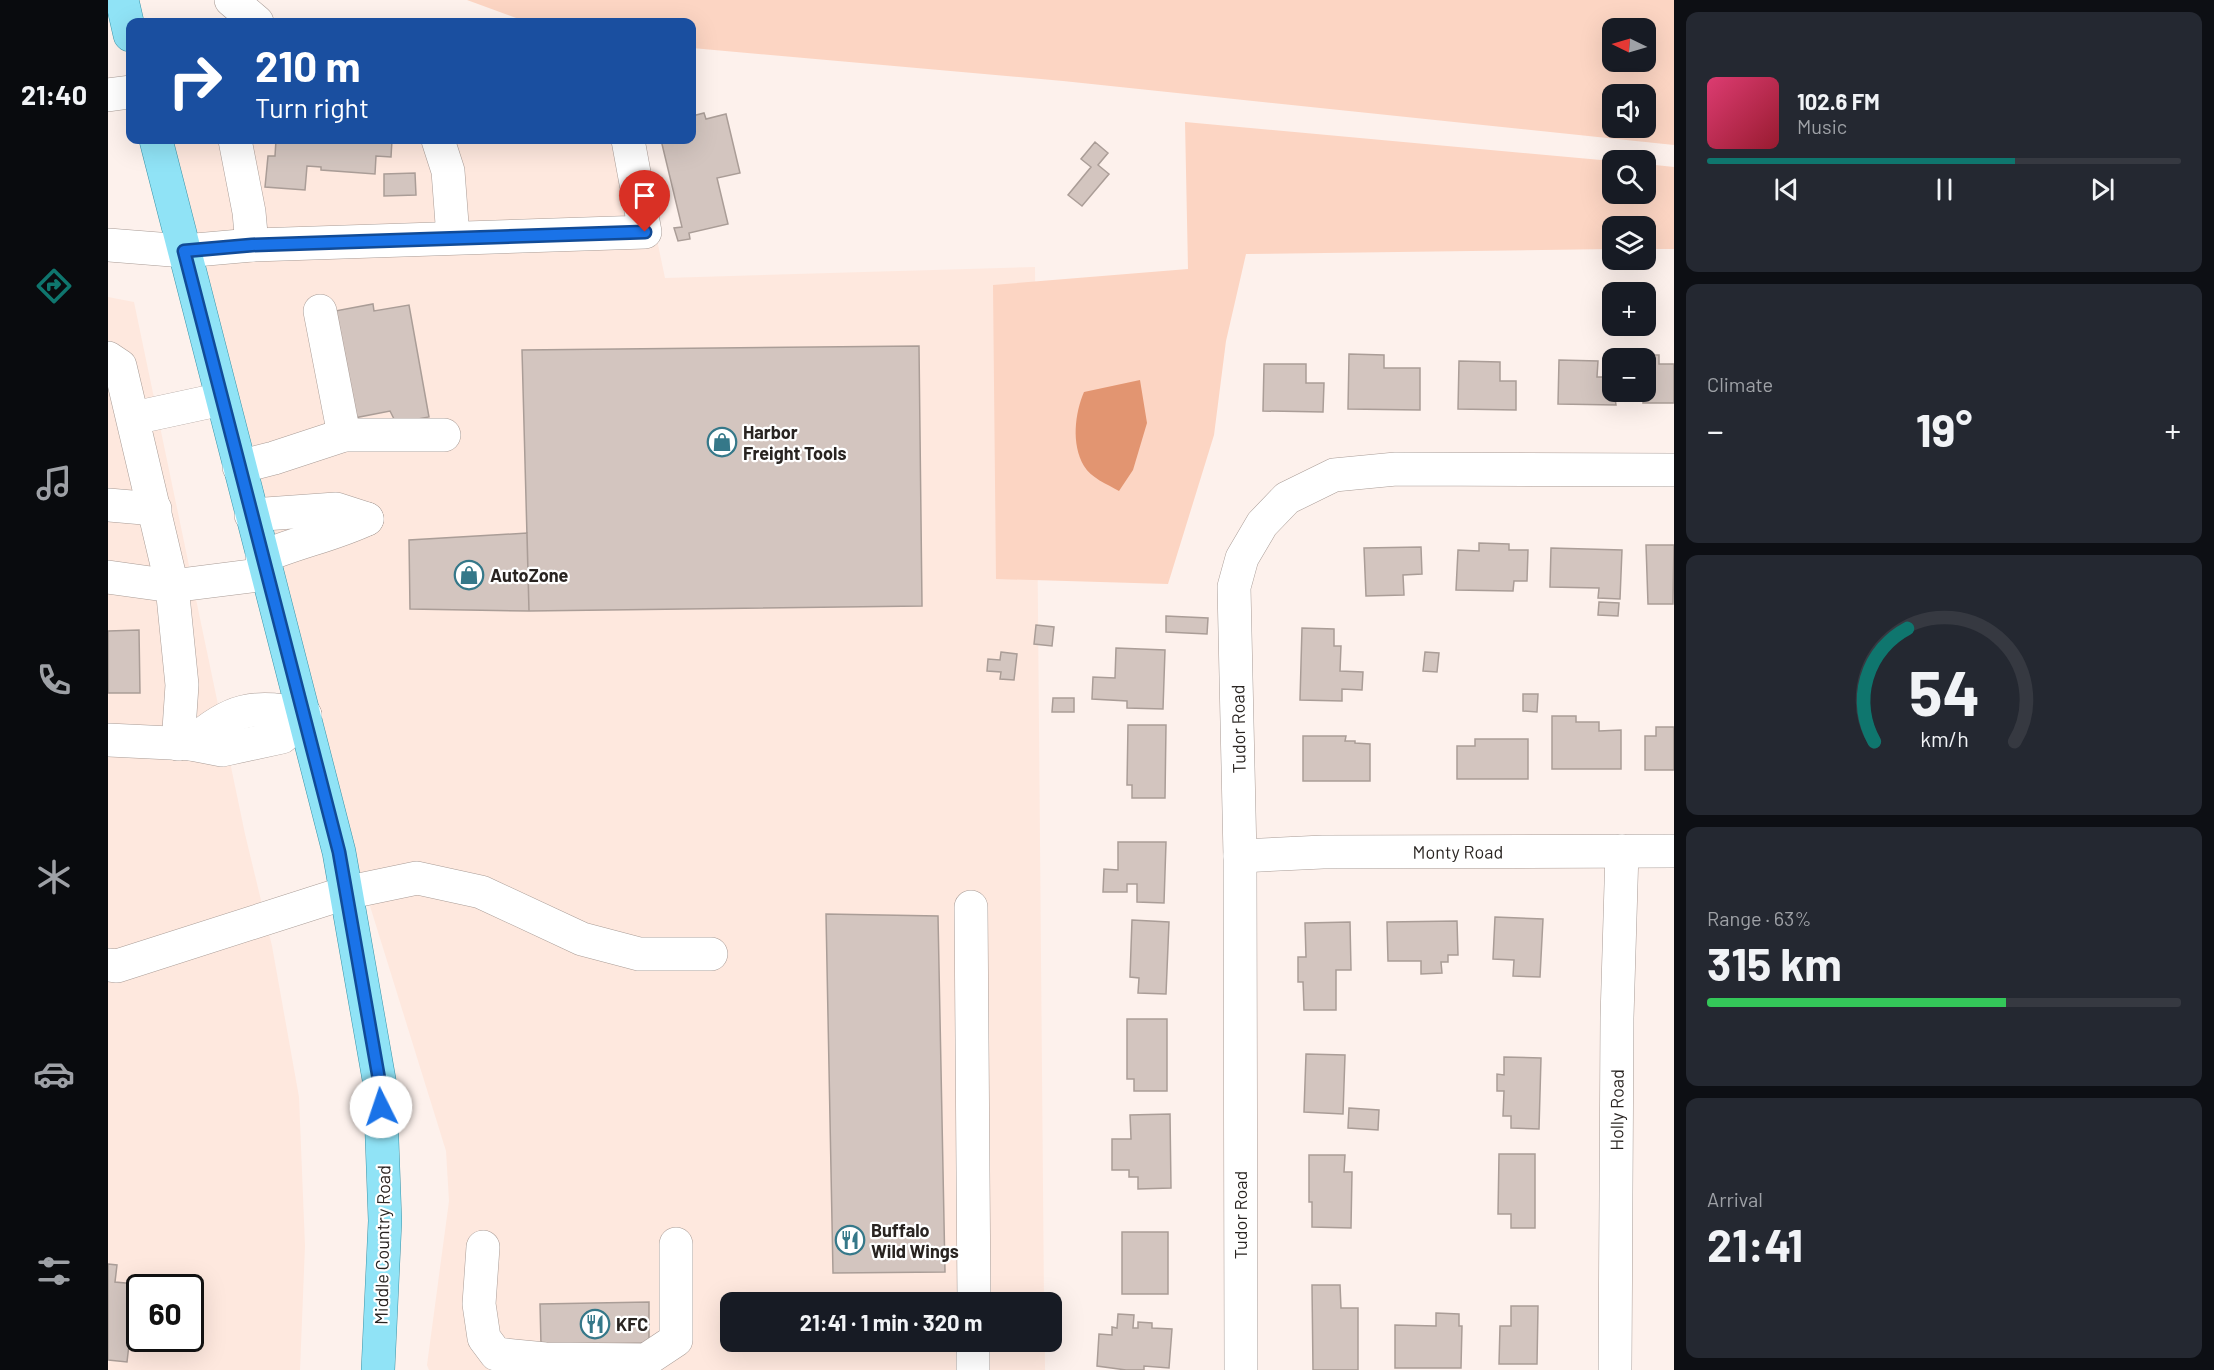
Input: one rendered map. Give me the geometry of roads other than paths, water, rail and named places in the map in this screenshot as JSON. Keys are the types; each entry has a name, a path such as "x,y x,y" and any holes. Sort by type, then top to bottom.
{"main road":[{"path":"122,0 126,18"},
{"name":"Middle Country Road","path":"157,144 339,852 380,1085 386,1221 378,1370"}],"street":[{"path":"231,0 252,18"},
{"path":"108,95 126,93"},
{"path":"236,144 249,212 252,245"},
{"path":"423,144 432,169 441,212 452,230"},
{"path":"439,144 448,171 452,230"},
{"path":"108,245 184,251 452,230 645,232 629,144"},
{"path":"320,311 344,435"},
{"path":"108,358 120,366 126,427 155,509 172,586 182,685 185,744"},
{"path":"126,427 222,399"},
{"path":"239,466 274,458 344,435 444,435"},
{"name":"Tudor Road","path":"1241,1370 1240,856 1234,587 1242,558 1251,539 1287,498 1335,475 1396,469 1674,470"},
{"path":"108,506 155,509"},
{"path":"108,577 172,586 265,566 294,543 340,532 367,519 336,509 251,515"},
{"path":"108,740 185,744 212,725 246,710 276,708 305,715"},
{"name":"Holly Road","path":"1615,1370 1622,851"},
{"name":"Monty Road","path":"1240,856 1323,852 1674,851"},
{"path":"108,965 117,966 345,893 417,878 449,883 481,892 582,939 639,954 711,954"},
{"path":"970,907 974,1292"},
{"path":"483,1247 479,1304 484,1338 496,1354 545,1359 646,1360 676,1340 676,1244"},
{"path":"973,1370 974,1352"}],"place":[{"name":"Harbor Freight Tools","path":"722,442"},
{"name":"AutoZone","path":"469,575"},
{"name":"Buffalo Wild Wings","path":"850,1240"},
{"name":"KFC","path":"595,1324"}]}
